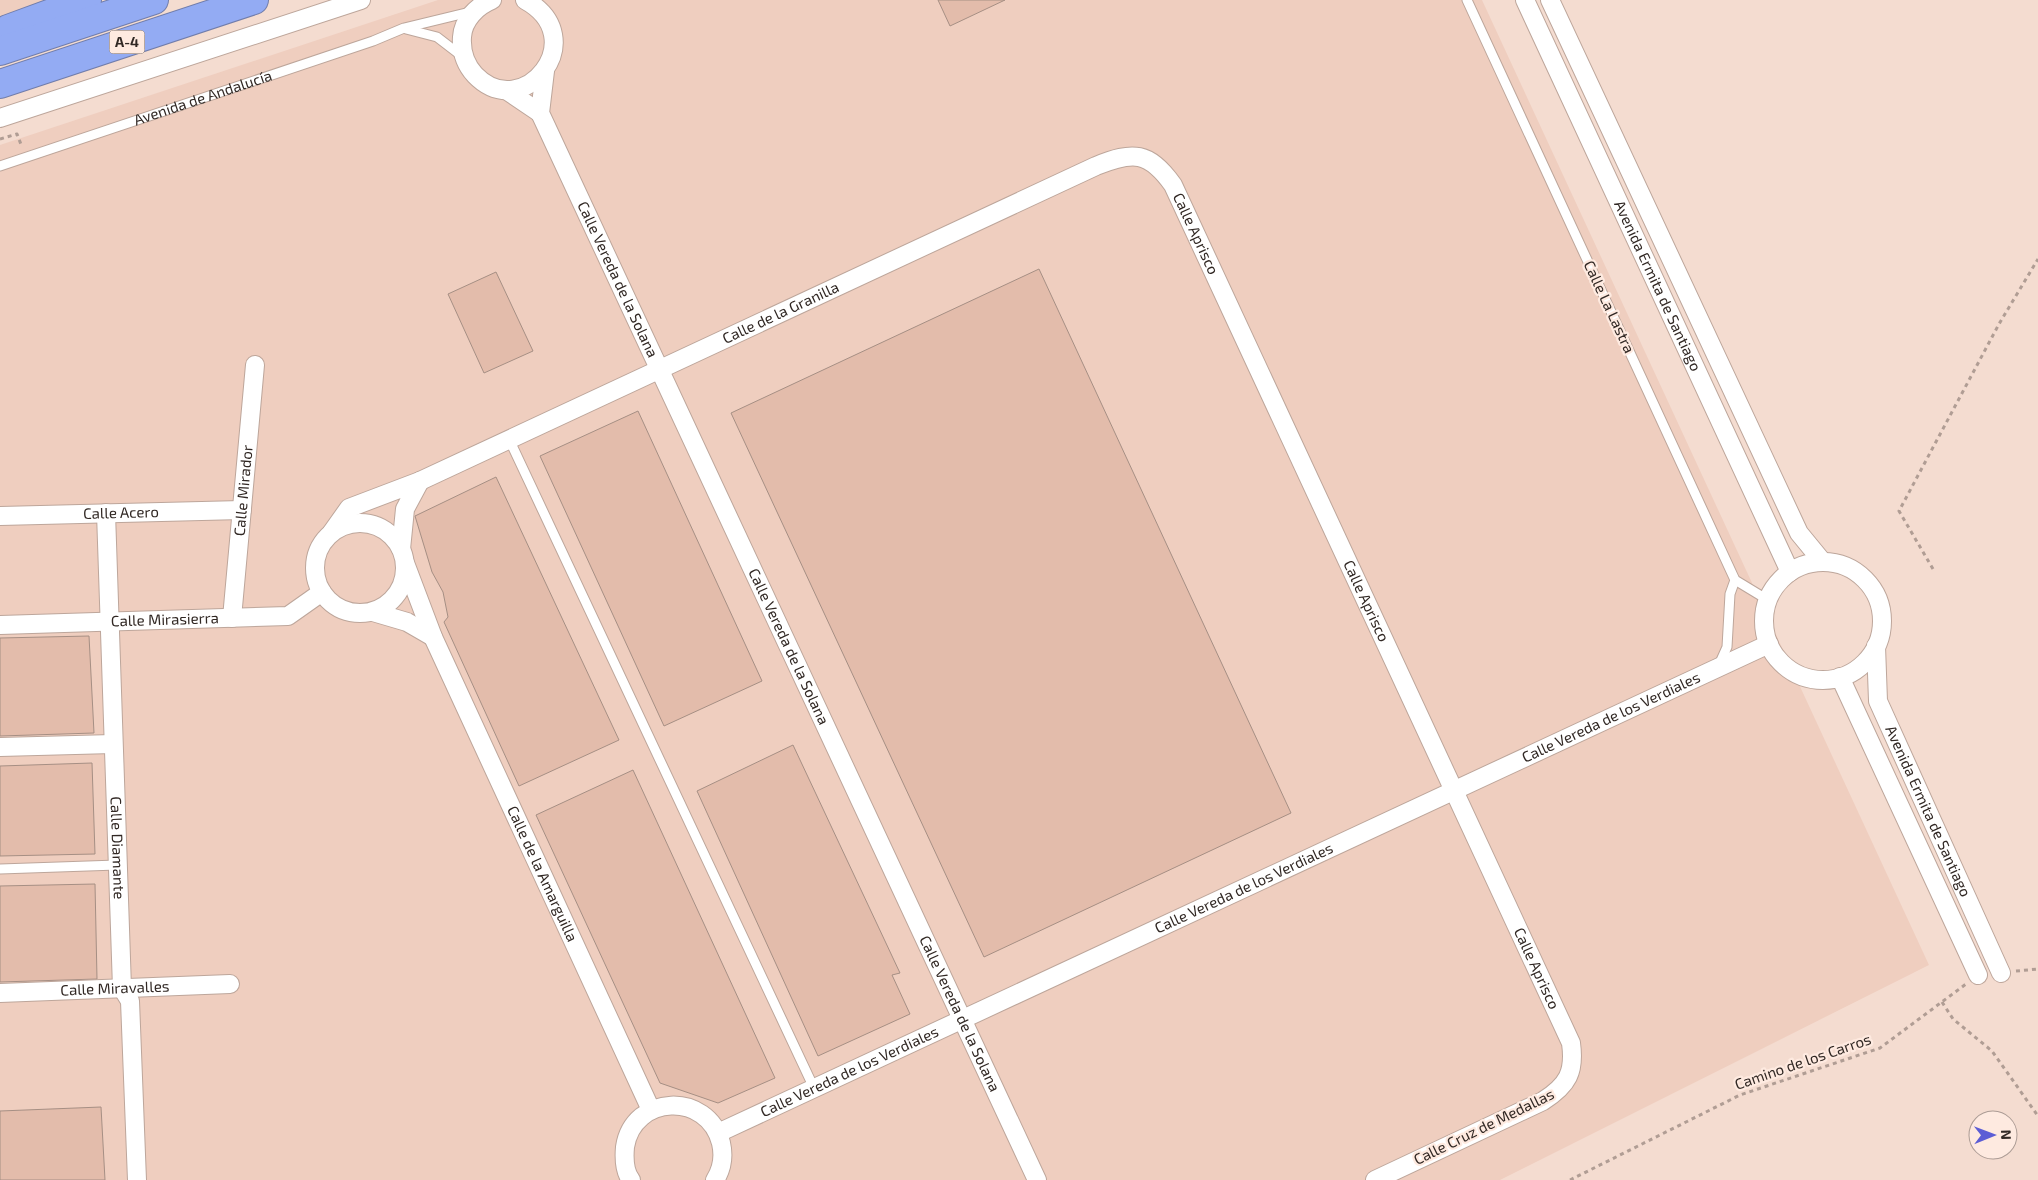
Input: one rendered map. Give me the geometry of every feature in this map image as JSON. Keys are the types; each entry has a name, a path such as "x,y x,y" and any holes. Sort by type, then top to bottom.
{"highway":[{"path":"0,33 86,0"},
{"name":"A-4","path":"0,51 154,0"},
{"name":"A-4","path":"0,84 254,0"}],"street":[{"path":"0,118 361,0"},
{"path":"492,0 474,11 462,33 464,58 470,70 480,80 492,87 506,90 540,113 545,70"},
{"name":"Avenida Ermita de Santiago","path":"1525,0 1790,572"},
{"name":"Avenida Ermita de Santiago","path":"1550,0 1799,533 1822,561"},
{"path":"506,90 528,85 545,70 552,58 554,43 549,23 534,2"},
{"name":"Calle Vereda de la Solana","path":"540,113 1037,1180"},
{"name":"Calle de la Granilla","path":"332,532 350,508 420,481 661,370 695,351 1096,166 1119,157 1143,156"},
{"name":"Calle Aprisco","path":"1143,156 1161,168 1173,185 1572,1043 1573,1056"},
{"name":"Calle Mirador","path":"232,618 255,365"},
{"path":"403,556 391,536 378,527 362,523 346,525 332,532 323,542 317,554 316,573 322,592 331,603 344,611 359,614 373,612 387,604 398,593 404,578 405,509 420,481"},
{"name":"Calle Acero","path":"0,516 242,510"},
{"name":"Calle Diamante","path":"106,513 122,988 130,1001 137,1180"},
{"name":"Calle de la Amarguilla","path":"403,556 433,637 651,1110"},
{"name":"Avenida Ermita de Santiago","path":"1822,561 1842,564 1859,574 1873,589 1880,607 1882,627 1876,646 1867,660 1855,670 1840,677 1823,680 1798,674 1778,658 1769,644 1765,629 1768,600 1777,584 1790,572 1806,564 1822,561"},
{"name":"Calle Mirasierra","path":"0,625 288,616 322,592"},
{"path":"373,612 407,622 433,637"},
{"name":"Calle Vereda de los Verdiales","path":"718,1133 1769,644"},
{"name":"Avenida Ermita de Santiago","path":"1876,646 1878,701 2001,973"},
{"name":"Avenida Ermita de Santiago","path":"1840,677 1978,975"},
{"path":"0,747 113,744"},
{"name":"Calle Miravalles","path":"0,994 230,984"},
{"name":"Calle Cruz de Medallas","path":"1375,1180 1543,1101 1560,1091 1570,1075 1573,1056"},
{"path":"626,1179 624,1158 626,1138 636,1122 651,1110 670,1105 689,1107 706,1117 718,1133 723,1152 720,1172 715,1180"}],"lane":[{"name":"Calle La Lastra","path":"1467,0 1735,580"},
{"name":"Avenida de Andalucía","path":"0,166 373,42 404,28 474,11"},
{"path":"404,28 437,37 464,58"},
{"path":"510,439 814,1088"},
{"path":"1717,668 1727,647 1730,594 1735,580 1768,600"},
{"path":"0,869 118,865"}],"path":[{"path":"0,139 17,134"},
{"path":"1933,569 1899,511 1998,324 2038,259"},
{"path":"2001,973 2038,969"},
{"name":"Camino de los Carros","path":"1570,1180 1740,1095 1880,1048 1978,975"},
{"path":"1942,1002 1953,1019 1992,1050 2038,1116"}],"shaded area":[{"path":"0,0 87,0 0,28"},
{"path":"438,0 1482,0 1929,965 1500,1180 0,1180 0,145"}],"building":[{"path":"938,0 1005,0 950,26"},
{"path":"1039,269 1291,813 984,957 731,413"},
{"path":"496,272 533,351 484,373 448,294"},
{"path":"638,411 762,681 664,726 540,456"},
{"path":"496,477 619,740 519,786 444,622 448,617 443,592 432,572 415,516"},
{"path":"89,636 94,733 0,736 0,638"},
{"path":"793,745 900,973 892,975 910,1014 818,1056 697,791"},
{"path":"92,763 95,854 0,856 0,766"},
{"path":"633,770 775,1078 718,1103 660,1083 536,815"},
{"path":"95,884 97,979 0,982 0,886"},
{"path":"101,1107 105,1180 0,1180 0,1111"}]}
